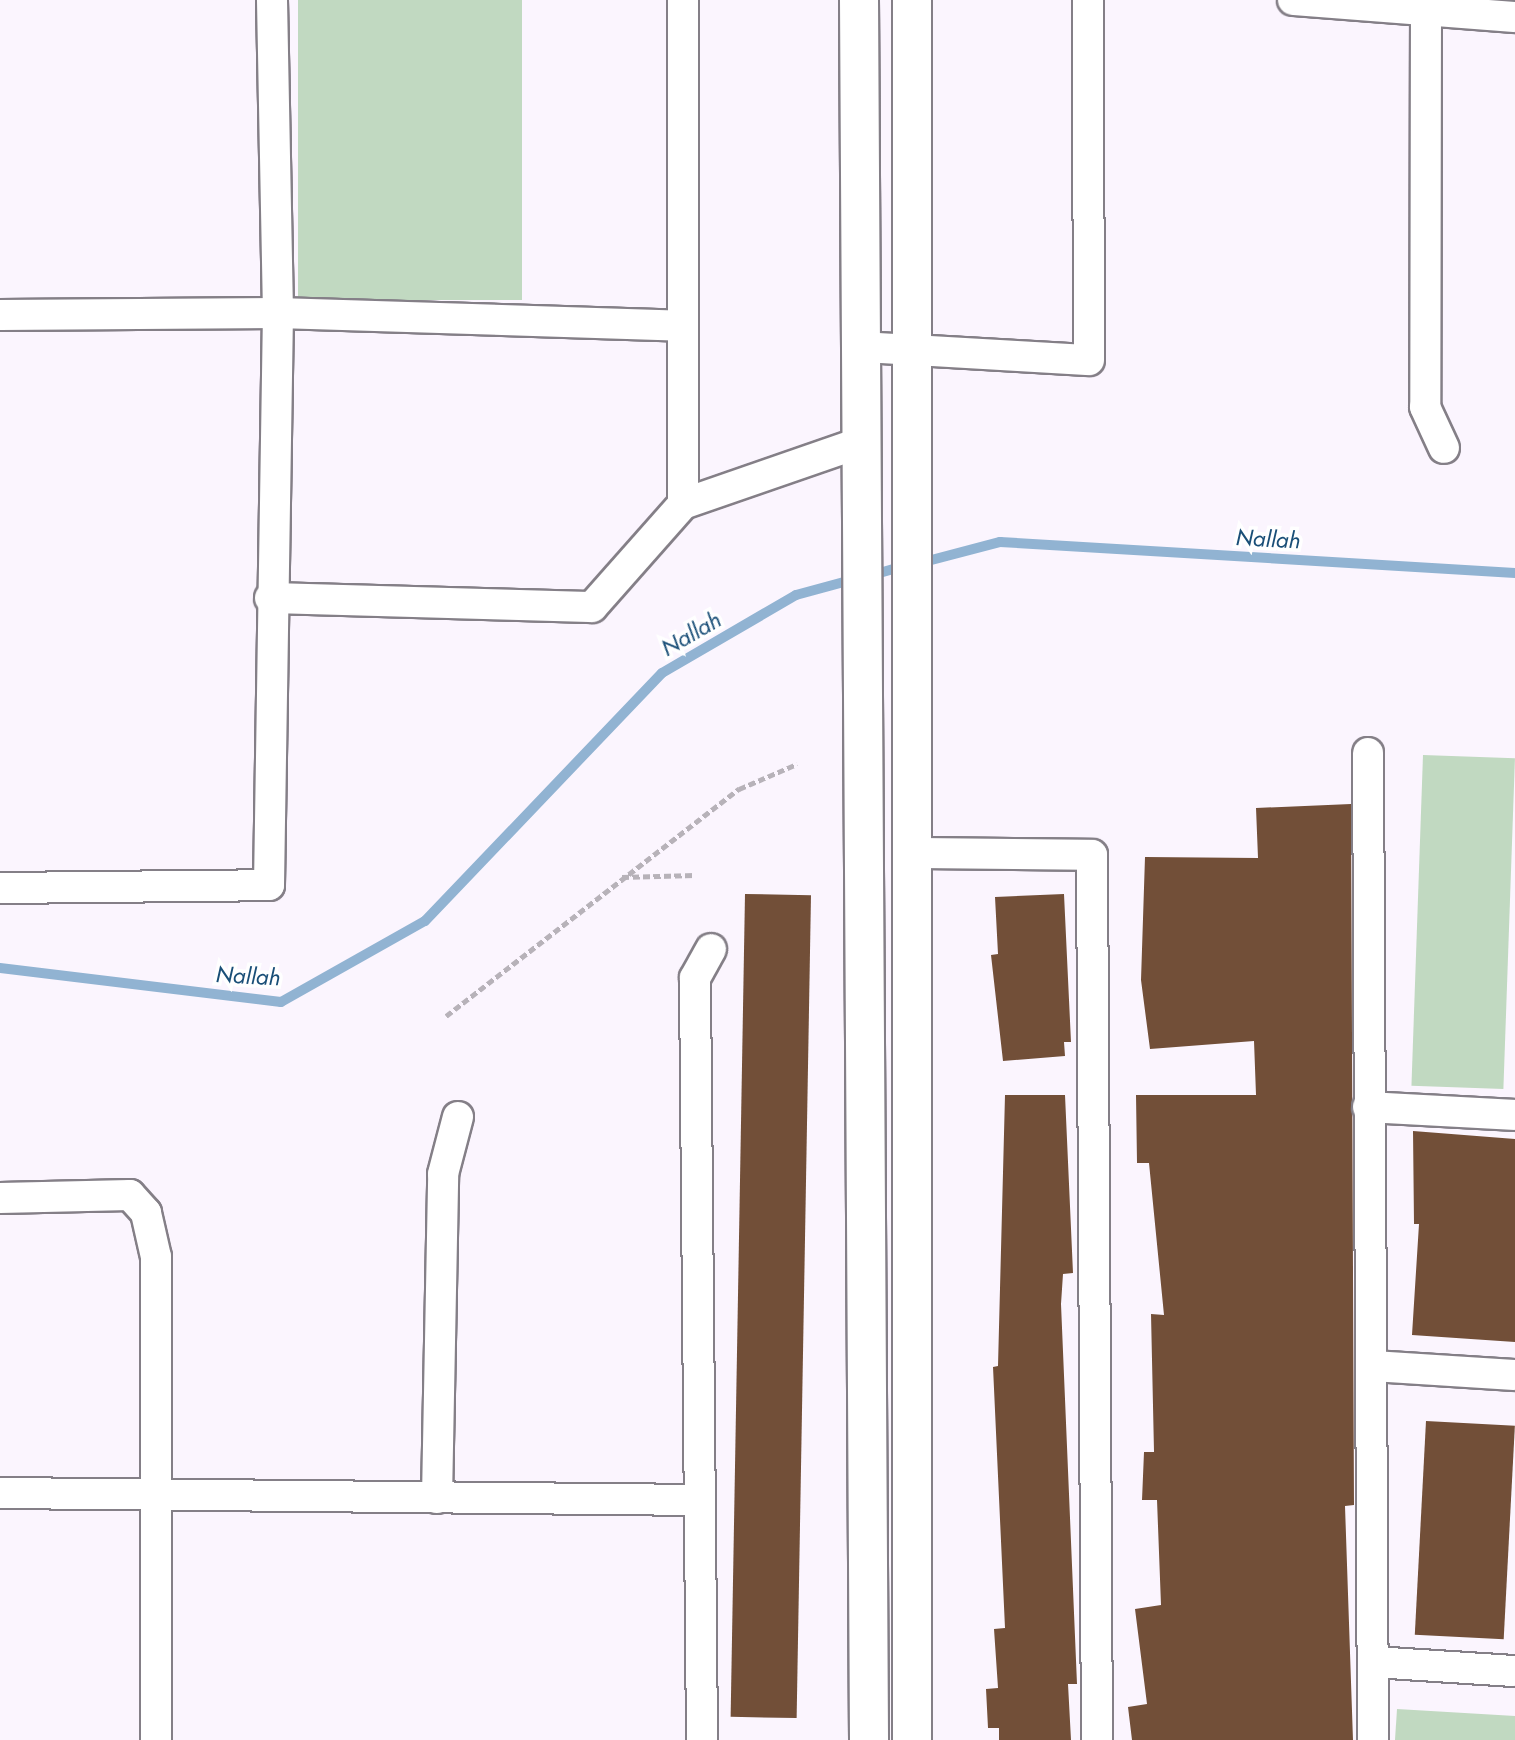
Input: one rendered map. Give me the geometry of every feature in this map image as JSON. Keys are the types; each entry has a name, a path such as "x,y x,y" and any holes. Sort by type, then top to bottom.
{"street":[{"path":"0,888 269,885 270,598 278,313 272,0"},
{"path":"682,0 683,504"},
{"path":"859,0 869,1740"},
{"path":"912,0 912,1740"},
{"path":"862,348 1089,360 1088,0"},
{"path":"1293,0 1515,17"},
{"path":"1426,10 1425,407 1444,448"},
{"path":"0,315 278,313 682,326"},
{"path":"270,598 592,607 683,504 862,455"},
{"path":"1368,752 1373,1740"},
{"path":"912,853 1092,855 1097,1740"},
{"path":"702,1740 695,978 711,948"},
{"path":"1368,1107 1515,1115"},
{"path":"437,1498 443,1174 458,1117"},
{"path":"0,1198 130,1195 146,1213 156,1257 156,1740"},
{"path":"1372,1366 1515,1375"},
{"path":"0,1493 700,1500"},
{"path":"1374,1662 1515,1671"}],"path":[{"path":"446,1016 620,877 739,789 797,764"},
{"path":"620,877 695,875"}],"green space":[{"path":"298,0 522,0 522,300 298,300"},
{"path":"1423,755 1515,758 1503,1089 1411,1086"},
{"path":"1397,1709 1515,1716 1515,1740 1395,1740"}],"building":[{"path":"1351,804 1354,1505 1345,1506 1353,1740 1132,1740 1128,1707 1147,1704 1135,1609 1161,1605 1157,1500 1142,1500 1144,1452 1154,1452 1151,1314 1164,1315 1149,1163 1137,1163 1136,1095 1256,1095 1254,1041 1150,1049 1141,980 1145,857 1258,858 1256,808"},
{"path":"745,894 811,895 797,1718 731,1717"},
{"path":"1064,894 1071,1042 1064,1042 1065,1056 1003,1061 991,955 998,954 995,897"},
{"path":"1005,1095 1065,1095 1073,1273 1063,1274 1061,1304 1077,1684 1068,1684 1071,1740 999,1740 999,1728 988,1728 986,1689 998,1688 994,1629 1005,1628 993,1367 998,1366"},
{"path":"1413,1131 1515,1139 1515,1342 1412,1335 1419,1224 1414,1224"},
{"path":"1426,1421 1515,1426 1504,1639 1415,1635"}],"waterway":[{"name":"Nallah","path":"920,563 1000,542 1515,573"},
{"name":"Nallah","path":"869,576 905,566"},
{"name":"Nallah","path":"0,968 281,1002 425,921 662,673 796,595 855,579"}]}
